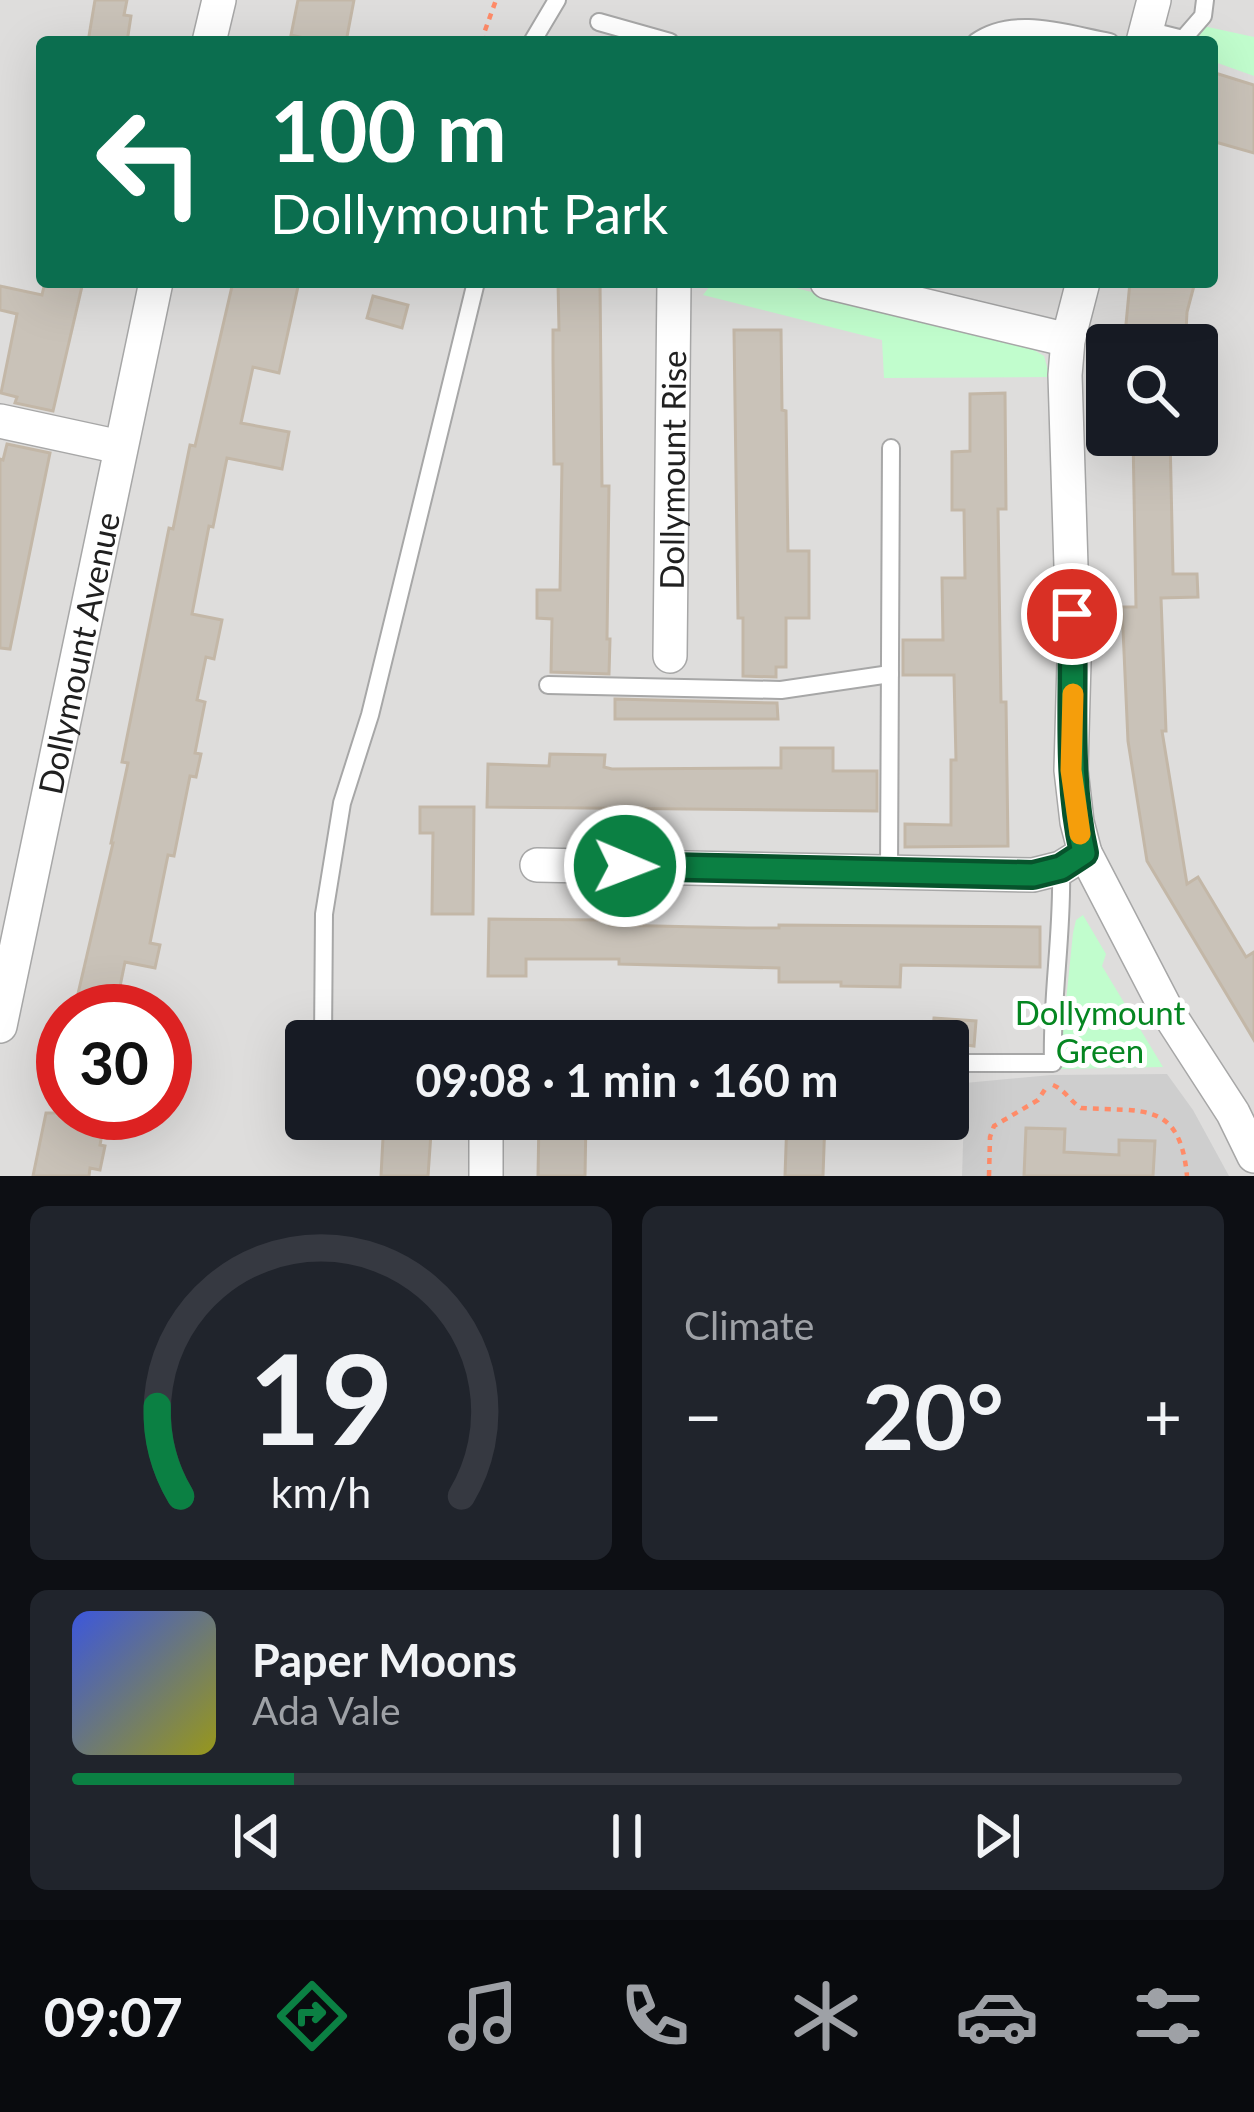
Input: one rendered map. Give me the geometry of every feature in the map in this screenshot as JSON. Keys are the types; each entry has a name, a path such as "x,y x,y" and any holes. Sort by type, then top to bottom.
{"street":[{"path":"210,36 219,0"},
{"name":"Dollymount Avenue","path":"0,1027 155,288"},
{"name":"Dollymount Rise","path":"670,656 674,288"},
{"path":"852,288 1068,340"},
{"path":"1081,288 1065,375 1074,662 1071,770 1077,822 1073,861 1233,1113 1254,1156"},
{"path":"0,422 120,447"},
{"path":"537,865 1033,875 1073,861"},
{"path":"486,1140 486,1176"}],"lane":[{"path":"536,36 557,0"},
{"path":"1186,36 1203,16 1205,0"},
{"path":"599,22 649,36"},
{"path":"1148,24 1176,36"},
{"path":"989,36 1008,27 1076,36"},
{"path":"323,1020 323,914 342,803 370,715 475,288"},
{"path":"889,871 891,448"},
{"path":"548,685 781,690 890,674"},
{"path":"969,1064 1052,1063 1062,905 1073,861"}],"path":[{"path":"486,36 496,0"},
{"path":"988,1176 994,1126 1038,1100 1049,1083 1052,1063"},
{"path":"1049,1083 1081,1108 1151,1112 1169,1122 1181,1139 1187,1176"}],"shaded area":[{"path":"0,0 1254,0 1254,1176 0,1176"},
{"path":"1167,1074 1229,1176 962,1176 963,1140 969,1140 969,1083 1051,1075"}],"green space":[{"path":"1194,24 1254,37 1254,76 1218,63 1218,36 1189,36"},
{"path":"708,288 796,288 1034,350 1044,356 1050,377 884,378 882,340 703,295"},
{"name":"Dollymount Green","path":"1083,915 1106,954 1102,966 1163,1067 1059,1069 1073,933 1076,920"}],"building":[{"path":"95,0 127,0 128,36 89,36"},
{"path":"298,0 354,0 347,36 291,35"},
{"path":"1218,74 1254,85 1254,153 1218,143"},
{"path":"0,286 42,295 44,288 82,288 53,411 15,403 17,397 1,393 17,314 0,310"},
{"path":"232,288 298,288 279,373 253,367 241,423 289,432 282,469 227,458 213,527 209,526 192,614 222,620 214,659 206,657 197,700 205,702 195,753 201,754 196,777 190,776 174,856 168,855 150,943 160,945 155,968 125,962 121,984 80,984 113,843 128,763 122,762 169,528 173,529 190,445 195,446"},
{"path":"558,288 600,288 602,486 609,486 609,674 551,672 552,619 537,618 537,590 560,590 562,464 554,464 553,359 553,330 559,330"},
{"path":"1129,288 1193,288 1186,324 1126,324"},
{"path":"373,296 408,305 402,328 367,318"},
{"path":"734,330 781,330 788,551 809,551 809,618 786,618 786,667 776,667 776,677 743,676"},
{"path":"1005,393 1006,509 998,509 1008,846 905,847 905,824 951,825 951,760 956,760 954,675 903,675 903,640 943,640 942,578 965,578 964,510 952,510 952,452 970,451 970,394"},
{"path":"7,444 50,453 10,649 0,648 0,459"},
{"path":"1133,456 1170,456 1173,574 1197,574 1198,597 1161,598 1166,731 1162,731 1187,884 1198,877 1246,957 1254,952 1254,1040 1147,861 1128,741 1122,607 1136,607"},
{"path":"615,699 777,703 778,719 615,719"},
{"path":"781,748 833,748 833,771 877,771 877,811 487,807 488,764 549,766 550,754 605,755 604,767 612,769 781,768"},
{"path":"420,807 474,807 473,914 432,914 433,833 420,833"},
{"path":"489,919 747,928 1040,927 1040,967 901,965 900,987 779,982 779,968 619,964 619,959 526,959 526,976 488,976"},
{"path":"969,1020 976,1021 974,1046 969,1045"},
{"path":"1026,1128 1065,1129 1064,1152 1119,1155 1119,1140 1155,1141 1153,1176 1024,1176"},
{"path":"40,1140 101,1140 105,1146 100,1170 90,1168 89,1176 33,1176"},
{"path":"383,1140 431,1140 428,1176 381,1176"},
{"path":"539,1140 586,1140 585,1176 538,1176"},
{"path":"786,1140 824,1140 823,1176 785,1176"}],"slow traffic":[{"path":"1073,694 1071,770 1080,834"}],"route":[{"path":"625,866 1033,875 1061,868 1084,853 1071,770 1072,614"}]}
